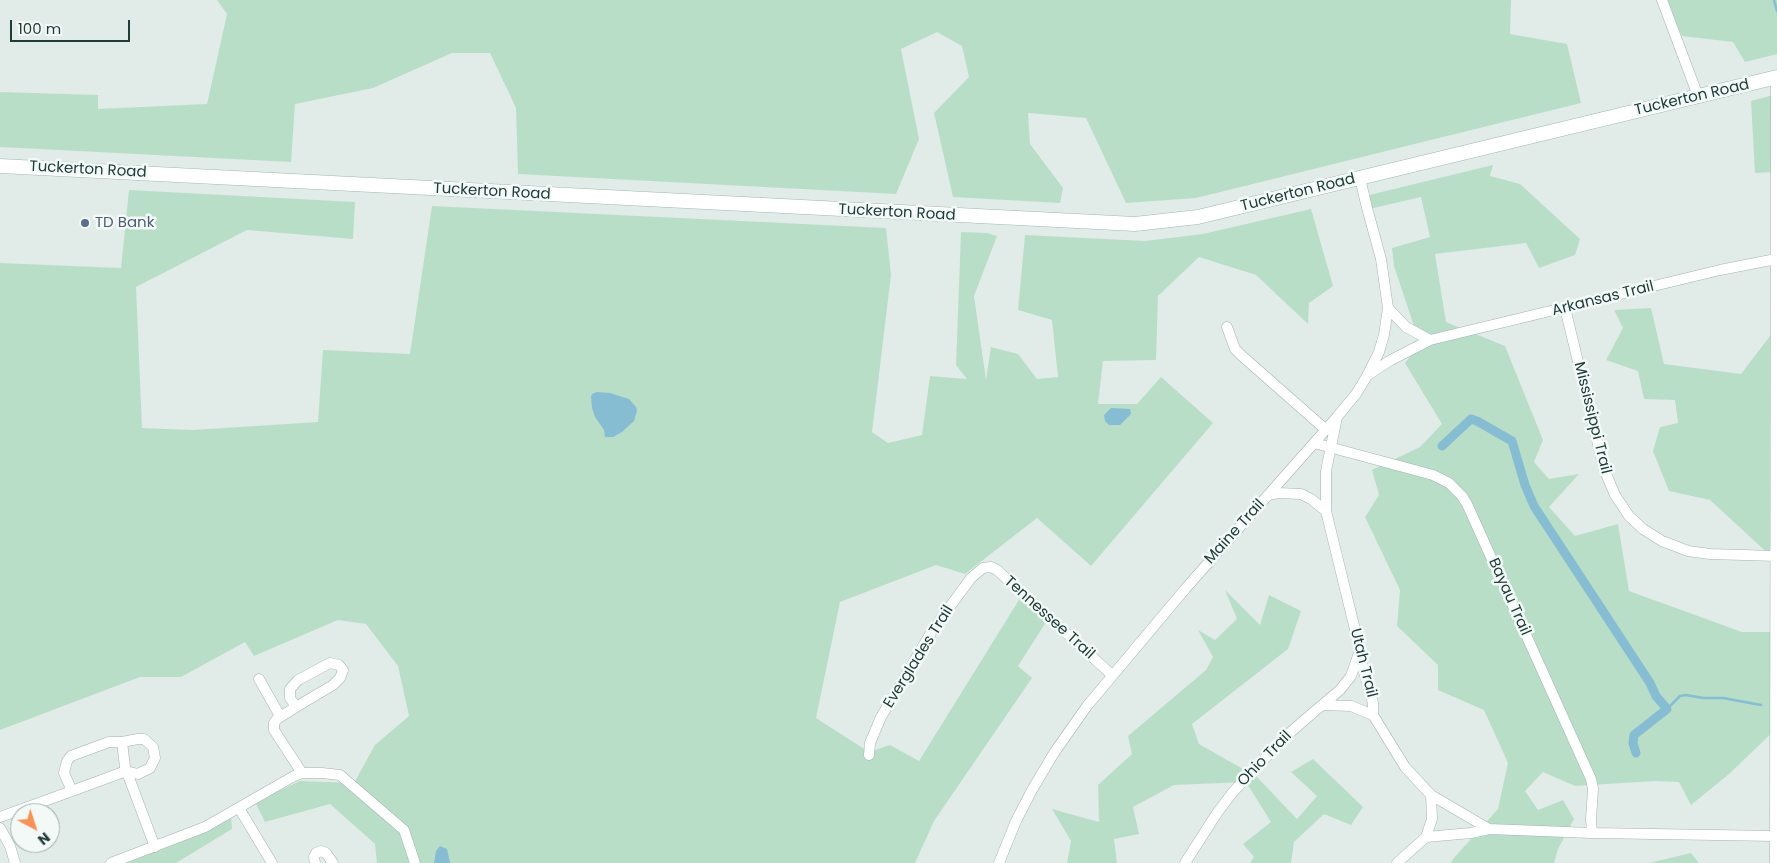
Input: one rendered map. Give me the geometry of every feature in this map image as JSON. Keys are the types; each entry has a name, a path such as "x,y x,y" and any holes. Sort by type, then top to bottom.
{"main road":[{"name":"Tuckerton Road","path":"0,166 1007,219 1135,224 1176,221 1198,217 1776,78"}],"street":[{"path":"1662,0 1698,96"},
{"path":"1775,863 1776,78"},
{"name":"Maine Trail","path":"1003,862 1016,820 1032,790 1080,715 1112,675 1337,417 1368,376 1384,335 1388,308 1381,259 1366,208 1360,178"},
{"name":"Arkansas Trail","path":"1368,376 1391,360 1430,340 1726,269 1776,259"},
{"path":"1388,308 1406,327 1430,340"},
{"name":"Mississippi Trail","path":"1565,308 1604,469 1609,484 1629,516 1643,529 1662,541 1688,551 1710,554 1776,556"},
{"path":"1226,327 1235,348 1241,355 1325,429"},
{"name":"Utah Trail","path":"1337,417 1326,471 1326,511 1362,665 1373,703 1373,715 1405,767 1431,795 1489,829"},
{"path":"1314,443 1330,448"},
{"name":"Bayau Trail","path":"1330,448 1432,475 1449,484 1462,496 1591,779 1593,789 1590,819 1592,833"},
{"path":"1268,495 1278,493 1301,494 1326,511"},
{"name":"Tennessee Trail","path":"983,568 991,567 997,570 1112,675"},
{"name":"Everglades Trail","path":"869,755 870,743 880,718 932,631 971,578 983,568"},
{"name":"Ohio Trail","path":"1185,863 1202,835 1233,792 1286,736 1340,690 1351,676 1360,650"},
{"path":"296,707 290,698 290,689 298,680 330,663 339,665 343,670 340,678 333,685 296,707 280,716 274,723 274,730 302,773"},
{"path":"259,679 280,716"},
{"path":"1322,705 1350,706 1373,715"},
{"path":"0,817 26,806 72,791 126,771 138,774 150,768 155,758 155,752 149,742 138,738 122,742 109,742 71,756 67,761 64,773 72,791"},
{"path":"122,742 126,771 155,847"},
{"path":"111,863 205,827 302,773 327,773 340,776 404,830 415,863"},
{"path":"1397,863 1426,837 1432,819 1431,795"},
{"path":"239,808 272,863"},
{"path":"0,828 10,846 15,863"},
{"name":"Utah Trail","path":"1426,837 1471,833 1489,829 1775,836"},
{"path":"315,863 314,857 316,853 321,851 326,853 333,863"}],"green space":[{"path":"217,0 1511,0 1510,34 1567,44 1581,103 1196,198 1126,203 1086,118 1028,113 1030,144 1063,188 1060,203 953,197 934,113 969,77 962,46 937,32 901,49 919,139 896,194 518,174 516,108 490,53 452,53 373,88 295,104 291,162 0,147 0,92 98,95 98,109 207,104 227,14"},
{"path":"1665,0 1777,0 1777,54 1745,62 1733,42 1682,36"},
{"path":"1777,94 1777,172 1755,173 1751,101"},
{"path":"1493,165 1490,176 1520,184 1580,239 1575,255 1539,268 1526,243 1435,254 1446,322 1505,346 1543,440 1534,462 1549,479 1579,474 1549,507 1575,536 1618,524 1629,591 1742,632 1773,632 1776,729 1729,774 1691,805 1679,782 1655,781 1575,786 1543,772 1525,791 1538,810 1563,800 1574,819 1558,849 1554,863 1451,863 1498,809 1508,763 1484,710 1438,690 1438,665 1397,626 1400,590 1365,517 1379,495 1372,470 1420,447 1442,424 1405,363 1420,344 1394,266 1392,248 1430,237 1421,197 1365,210 1361,197"},
{"path":"129,190 355,202 353,239 247,230 136,287 142,428 192,430 318,422 323,350 410,354 432,206 886,228 891,275 872,432 888,443 922,435 930,376 967,379 956,365 961,232 987,233 997,236 974,296 986,380 991,347 1018,354 1037,379 1058,377 1052,320 1018,310 1025,235 1145,241 1203,234 1311,209 1333,286 1309,303 1308,324 1256,275 1199,257 1158,296 1156,360 1103,361 1098,404 1137,404 1161,377 1213,423 1091,566 1037,518 965,574 936,565 840,602 816,718 869,752 890,745 919,761 1022,595 1048,619 1018,666 1032,678 934,821 915,863 377,863 375,844 330,804 265,822 255,802 300,781 354,783 375,745 409,716 398,666 366,624 338,620 254,656 245,642 181,677 140,677 0,730 0,263 121,268"},
{"path":"1651,308 1664,364 1741,374 1773,332 1774,559 1710,500 1669,491 1653,451 1660,427 1678,423 1675,400 1644,399 1638,371 1606,360 1623,328 1614,310"},
{"path":"1225,590 1260,625 1269,595 1301,611 1288,649 1192,724 1199,744 1257,777 1297,819 1317,796 1291,772 1313,759 1363,807 1351,825 1324,814 1294,842 1291,863 1250,863 1254,857 1243,844 1271,822 1246,782 1174,785 1133,807 1139,834 1114,839 1117,863 1067,863 1071,841 1052,809 1099,822 1098,785 1132,754 1128,736 1206,670 1213,657 1198,630 1215,640 1237,619"},
{"path":"231,814 232,829 176,863 125,863"},
{"path":"1691,853 1699,863 1649,863"}],"water":[{"path":"597,392 610,393 629,399 636,407 637,411 634,421 613,437 605,437 604,430 595,417 591,397 592,394"},
{"path":"1111,408 1130,409 1131,414 1120,425 1109,425 1105,421 1104,415"},
{"path":"440,846 447,849 450,863 434,863 436,851"}],"waterway":[{"path":"1774,0 1777,11"},
{"path":"1442,446 1471,419 1512,441 1525,485 1534,506 1650,683 1656,696 1667,709 1634,735 1633,743 1636,753"},
{"path":"1667,709 1680,696 1686,695 1703,698 1723,698 1761,705"}],"place":[{"name":"TD Bank","path":"85,223"}]}
